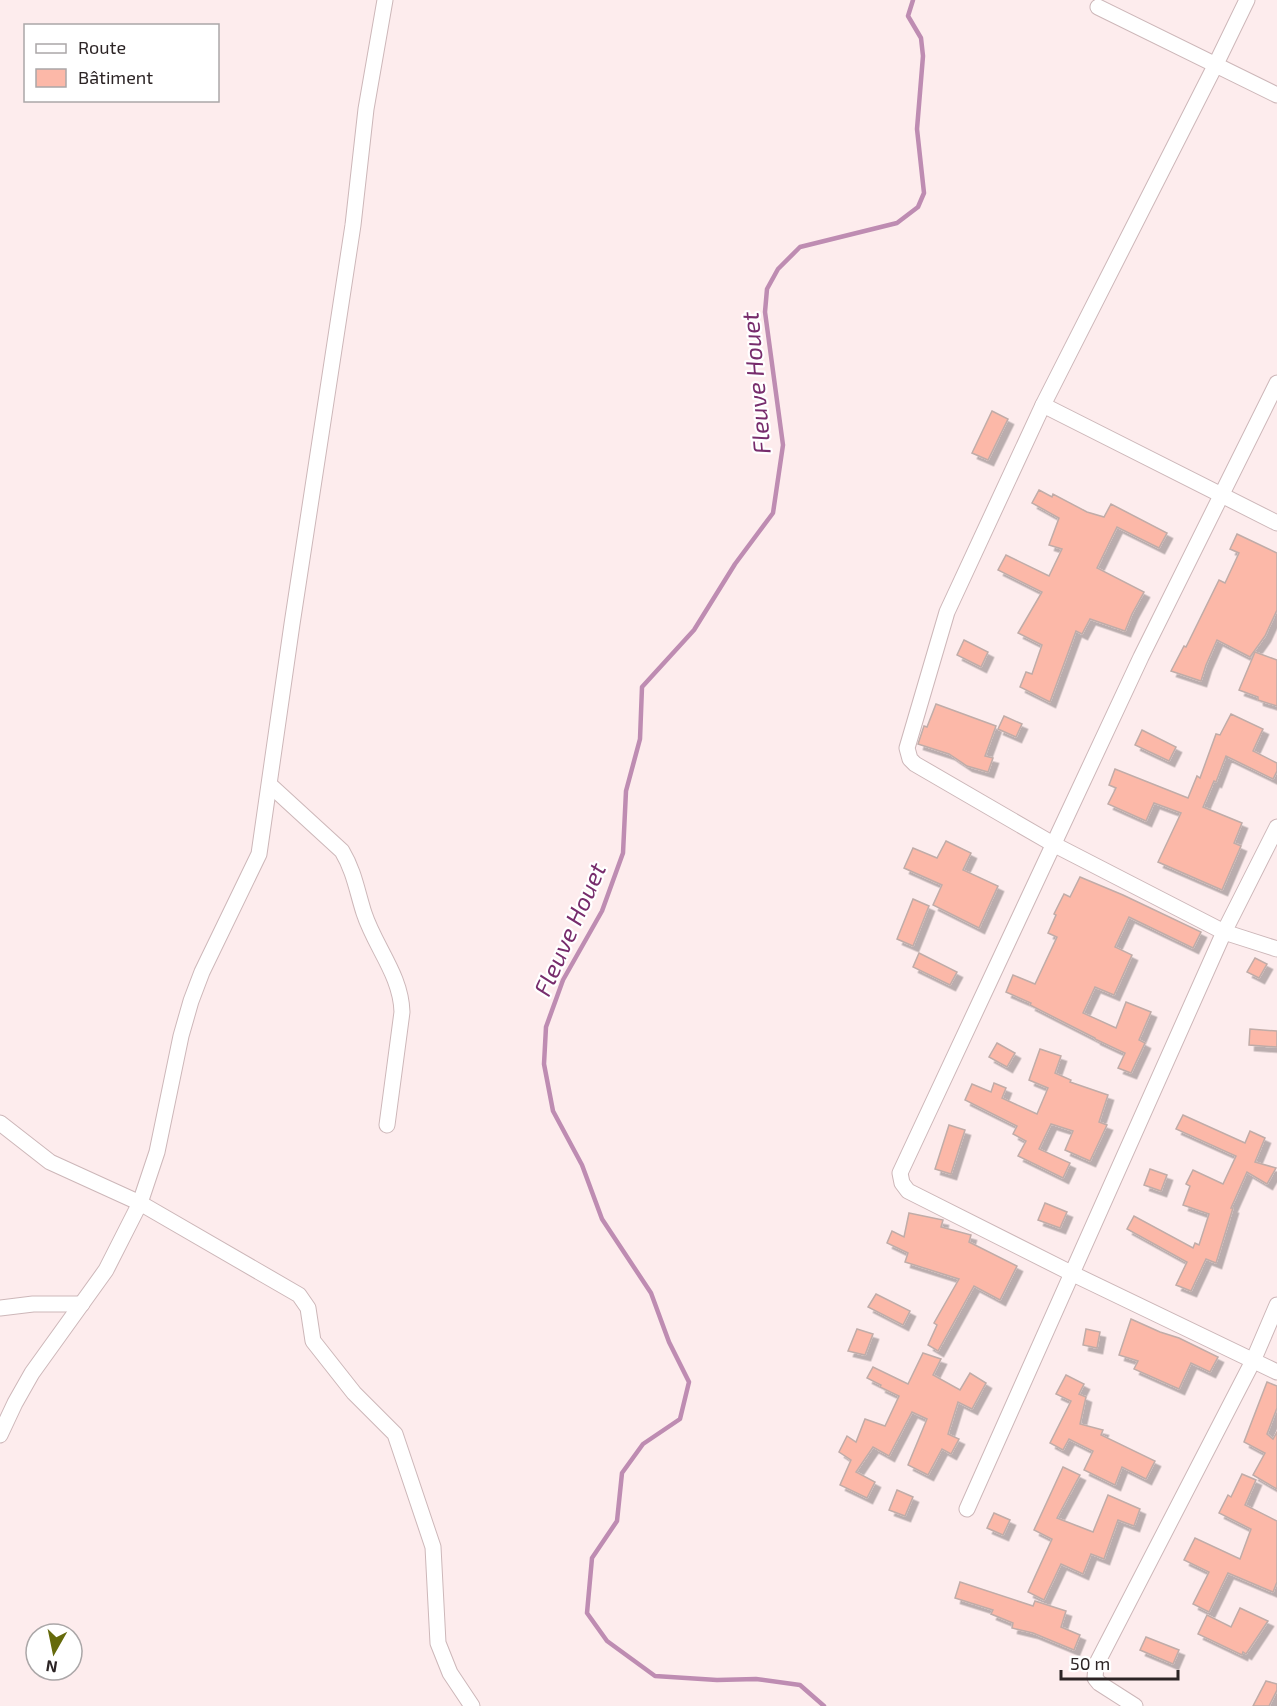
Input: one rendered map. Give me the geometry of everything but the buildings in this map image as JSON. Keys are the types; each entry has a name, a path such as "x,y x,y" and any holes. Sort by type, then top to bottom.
{"street":[{"path":"0,1435 32,1373 106,1270 140,1203 157,1152 181,1036 191,1000 205,964 229,920 259,854 291,624 353,225 366,109 385,0"},
{"path":"1247,0 1043,405 947,612 907,748 910,759 915,764 1053,844 1224,932 1277,949"},
{"path":"1098,7 1277,95"},
{"path":"1277,383 1141,657 900,1173 902,1183 908,1191 1071,1274 1277,1372"},
{"path":"1043,405 1277,523"},
{"path":"270,785 342,851 350,863 372,933 397,980 402,998 402,1012 387,1125"},
{"path":"968,1509 1224,932 1277,827"},
{"path":"0,1123 50,1162 140,1203 299,1294 308,1308 313,1341 354,1393 395,1434 433,1547 438,1642 450,1673 472,1706"},
{"path":"0,1308 33,1304 82,1304"},
{"path":"1135,1706 1099,1683 1095,1678 1096,1665 1253,1360 1277,1305"}],"waterway":[{"name":"Fleuve Houet","path":"824,1706 800,1685 756,1679 717,1680 655,1676 607,1641 587,1613 592,1558 617,1521 622,1473 643,1444 680,1419 689,1382 669,1342 651,1293 602,1219 582,1165 553,1111 544,1064 546,1027 563,980 602,911 623,853 626,791 640,739 642,687 694,630 735,564 773,513 783,445 765,312 767,289 778,269 800,247 897,223 918,207 924,193 917,129 923,56 921,38 908,16 913,0"}]}
